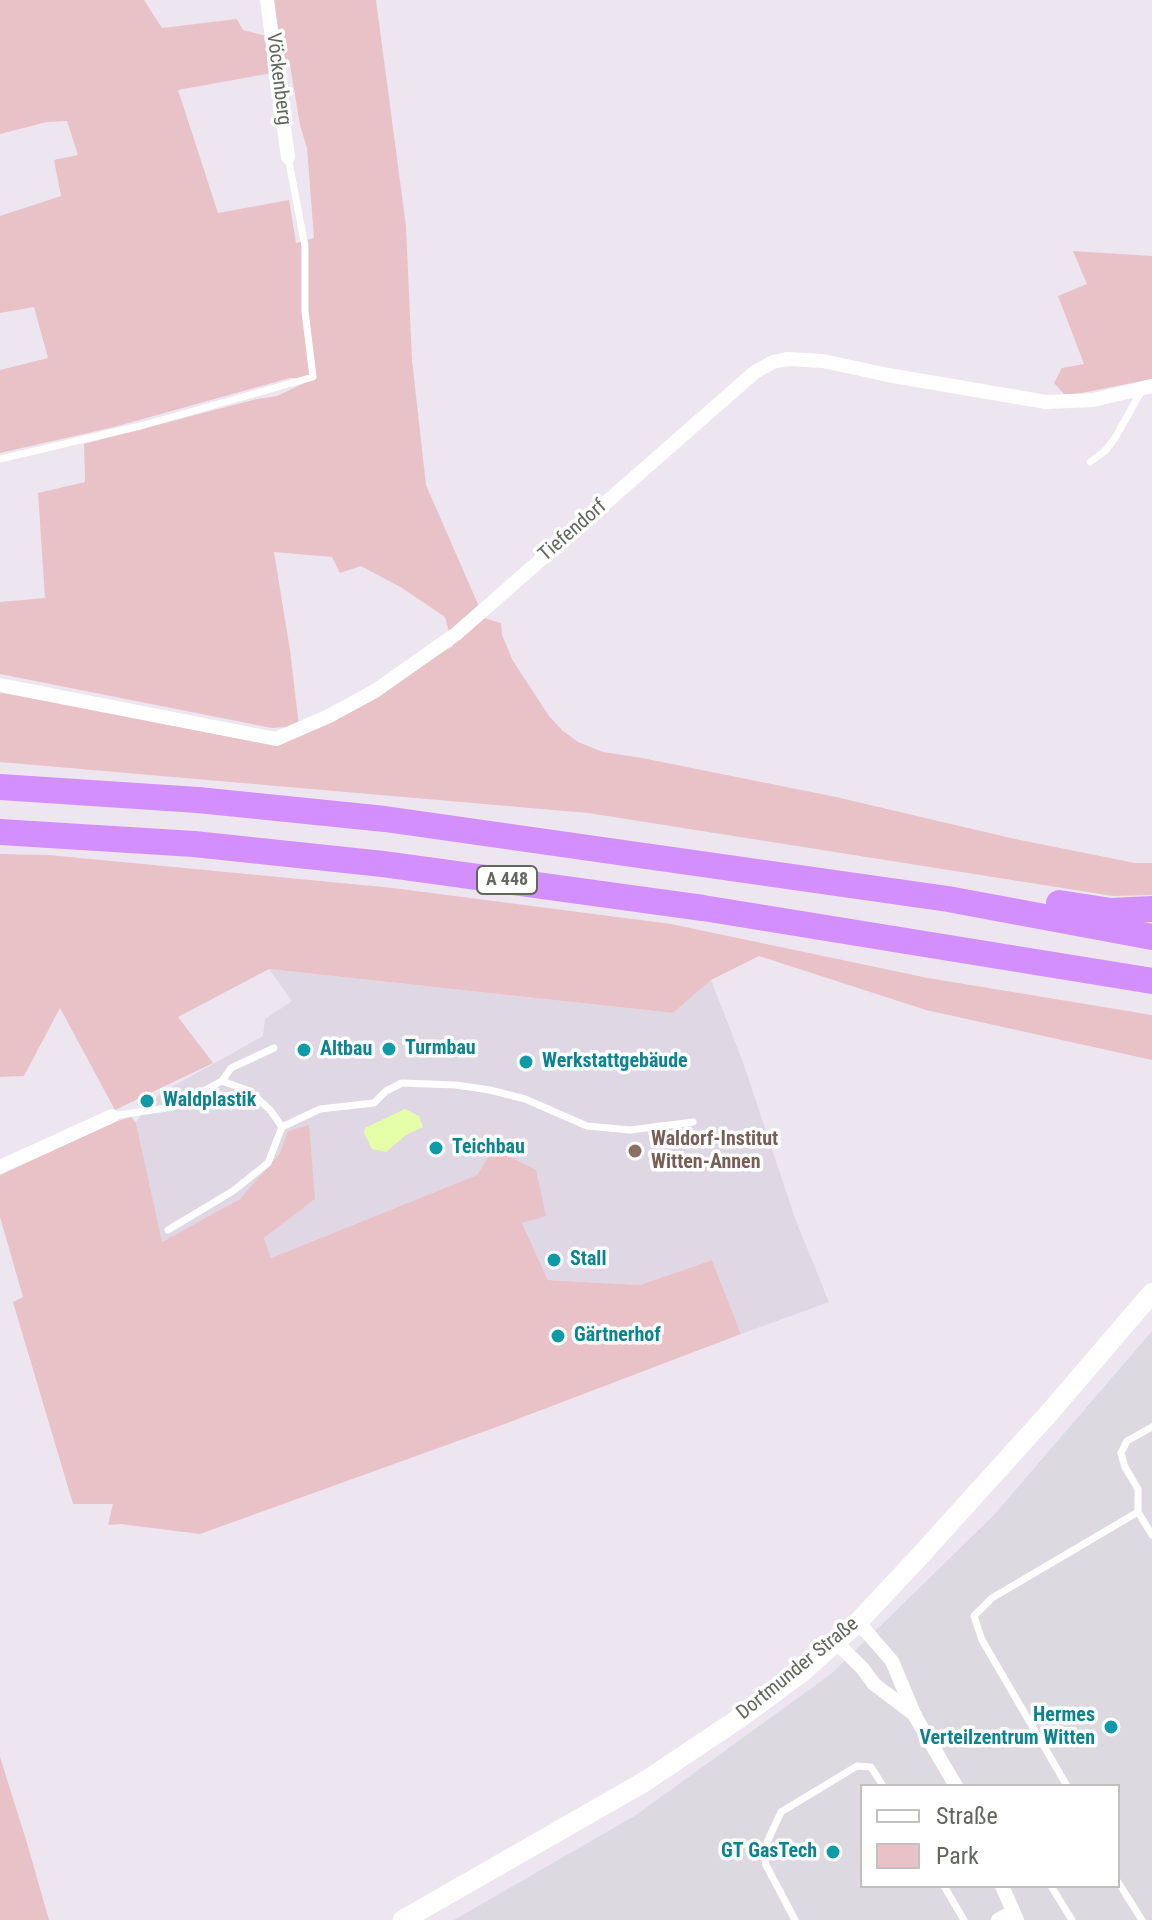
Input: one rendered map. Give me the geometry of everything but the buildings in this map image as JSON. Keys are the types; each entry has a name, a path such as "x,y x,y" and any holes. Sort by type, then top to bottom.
{"highway":[{"name":"A 448","path":"0,787 198,800 385,819 948,899 1152,937"},
{"name":"A 448","path":"0,832 194,844 383,864 703,908 1152,981"},
{"path":"948,899 1024,897 1111,911 1152,909"}],"main road":[{"name":"Dortmunder Straße","path":"403,1920 644,1782 802,1672 858,1622 1050,1412 1152,1293"}],"street":[{"name":"Vöckenberg","path":"267,0 288,157"},
{"name":"Tiefendorf","path":"0,685 276,739 329,716 375,691 456,634 755,372 773,362 787,359 823,361 1046,402 1093,400 1147,388"},
{"path":"0,1167 112,1116"},
{"path":"858,1622 892,1661 915,1716 955,1784"},
{"path":"836,1642 874,1684 915,1716"},
{"path":"998,1920 1015,1916 1003,1888"}],"lane":[{"path":"0,459 144,425 313,377 305,311 305,246 288,157"},
{"path":"1090,462 1105,451 1147,388"},
{"path":"112,1116 173,1107 222,1081 231,1068 274,1048"},
{"path":"222,1081 250,1091 271,1111 282,1127"},
{"path":"168,1230 233,1191 268,1163 282,1127 320,1109 374,1103 386,1091 402,1083 490,1090 525,1099 587,1126 630,1130 693,1122"},
{"path":"1152,1427 1127,1441 1121,1453 1138,1489 1138,1512 1152,1535"},
{"path":"1066,1784 982,1640 974,1616 992,1598 1138,1512"},
{"path":"795,1920 766,1865 763,1851 781,1812 857,1766 871,1767 882,1784"},
{"path":"1120,1885 1142,1920"},
{"path":"945,1888 964,1920"},
{"path":"1052,1888 1072,1920"}],"shaded area":[{"name":"Waldorf-Institut Witten-Annen","path":"269,969 673,1013 711,980 744,1065 796,1221 829,1302 741,1334 712,1260 640,1285 548,1280 522,1223 477,1175 271,1258 264,1238 315,1199 288,1132 280,1153 240,1199 161,1243 136,1123 159,1094 263,1036 265,1019 292,1001"},
{"path":"405,1109 419,1116 423,1127 406,1135 386,1152 372,1149 364,1133 365,1128"},
{"path":"1152,1331 1152,1920 454,1920 636,1815 831,1674 994,1515"}],"green space":[{"path":"0,0 144,0 162,28 237,19 243,30 266,36 272,73 178,90 218,213 289,200 296,243 314,238 307,148 290,65 278,50 274,0 376,0 406,226 412,360 426,485 484,618 501,623 502,635 513,661 549,716 563,731 578,742 603,752 836,797 1015,839 1135,863 1152,863 1152,895 1113,896 588,813 0,762 0,692 284,743 453,646 445,617 402,588 361,566 340,573 332,557 274,552 299,726 272,728 0,674 0,602 45,598 38,493 85,482 84,444 277,396 315,378 290,378 114,427 0,453 0,370 48,358 34,307 0,313 0,216 61,196 54,160 78,155 67,121 47,122 0,134"},
{"path":"1073,251 1152,256 1152,379 1066,396 1054,383 1062,368 1084,364 1058,296 1087,284"},
{"path":"0,854 49,855 393,888 671,924 928,978 1152,1015 1152,1060 926,1010 759,956 711,980 673,1013 269,969 178,1017 213,1063 115,1110 60,1008 24,1076 0,1077"},
{"path":"131,1117 136,1123 162,1242 240,1199 280,1153 288,1131 309,1125 315,1199 264,1238 271,1258 477,1175 494,1149 536,1170 546,1216 522,1223 548,1280 640,1285 712,1260 741,1334 502,1425 200,1534 108,1525 113,1504 73,1504 13,1302 23,1297 0,1217 0,1175"},
{"path":"0,1757 27,1843 49,1920 0,1920"}],"place":[{"name":"Turmbau","path":"389,1049"},
{"name":"Altbau","path":"304,1050"},
{"name":"Werkstattgebäude","path":"526,1062"},
{"name":"Waldplastik","path":"147,1101"},
{"name":"Teichbau","path":"436,1148"},
{"name":"Waldorf-Institut Witten-Annen","path":"635,1151"},
{"name":"Stall","path":"554,1260"},
{"name":"Gärtnerhof","path":"558,1336"},
{"name":"Hermes Verteilzentrum Witten","path":"1111,1727"},
{"name":"GT GasTech","path":"833,1852"}]}
